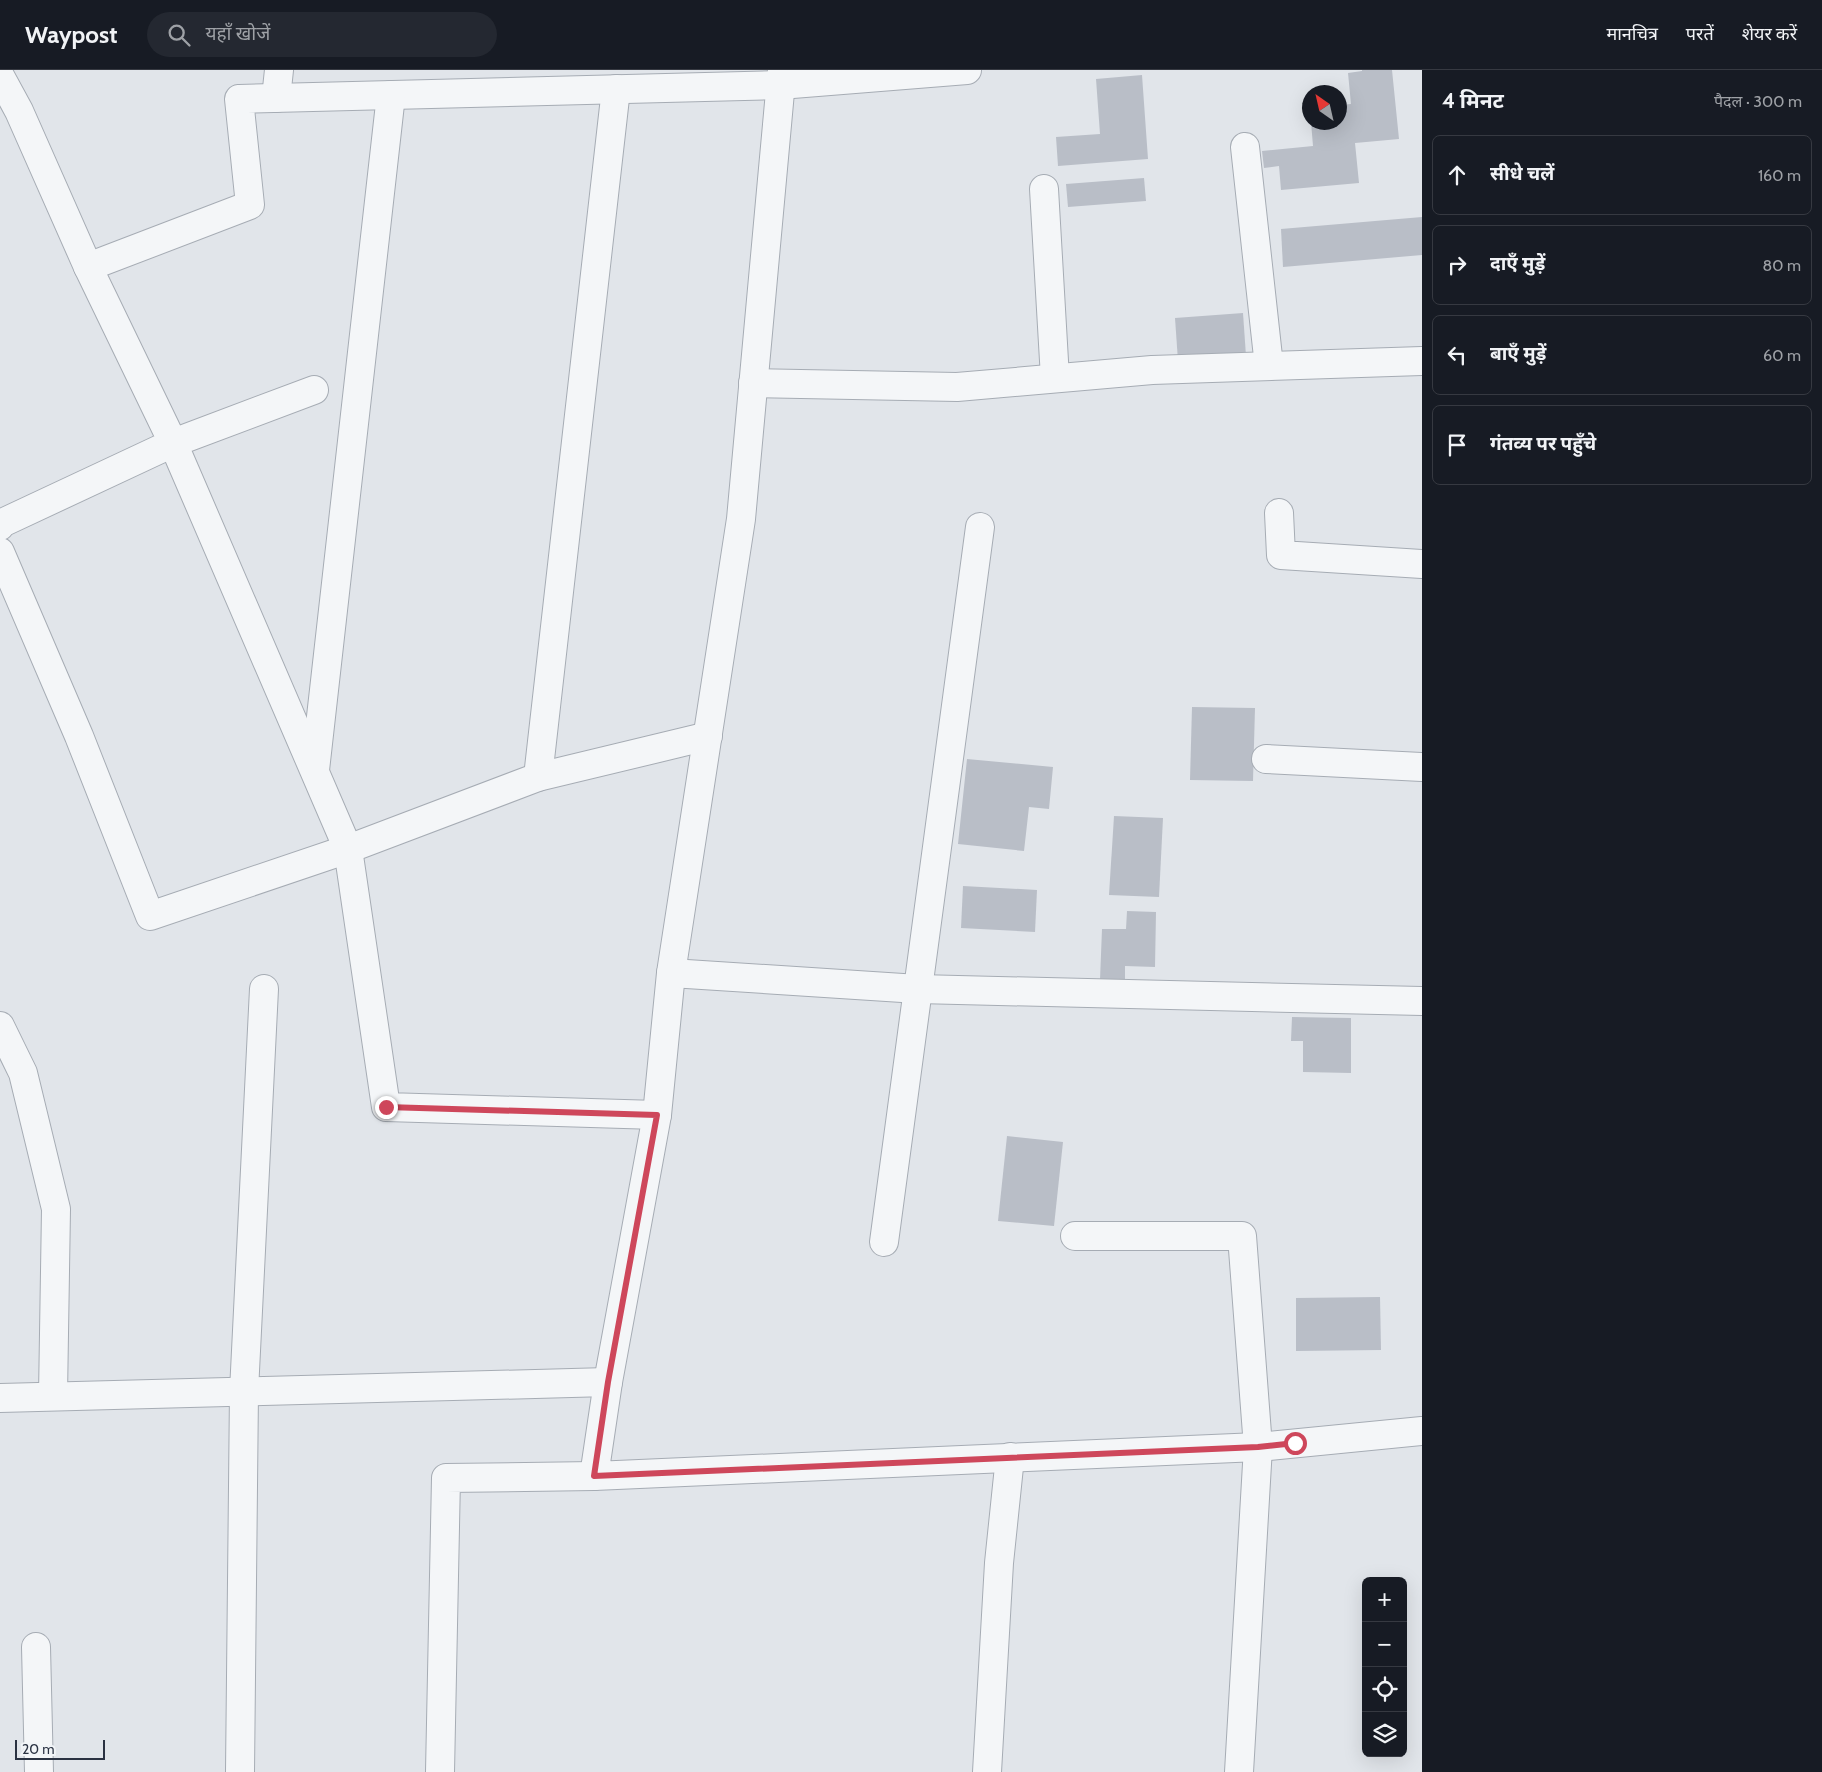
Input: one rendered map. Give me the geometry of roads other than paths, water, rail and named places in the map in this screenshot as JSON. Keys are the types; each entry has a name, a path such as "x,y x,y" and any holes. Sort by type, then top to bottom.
{"street":[{"path":"276,98 278,70"},
{"path":"88,267 250,204 239,100 391,95 469,82 616,89 781,78 967,70"},
{"path":"0,76 19,112 88,267 173,443 348,849 386,1107 657,1115"},
{"path":"594,1476 608,1382 657,1115 671,973 741,520 781,78"},
{"path":"538,777 616,89"},
{"path":"315,772 391,95"},
{"path":"1245,147 1269,366"},
{"path":"1044,189 1055,378"},
{"path":"753,383 957,387 1152,370 1422,361"},
{"path":"0,526 2,523 173,443 314,390"},
{"path":"1280,513 1281,555 1422,564"},
{"path":"884,1242 980,527"},
{"path":"0,552 79,736 150,916 348,849 538,777 708,736"},
{"path":"1266,759 1422,767"},
{"path":"671,973 918,989 1422,1001"},
{"path":"240,1772 244,1391 264,989"},
{"path":"0,1026 22,1073 56,1209 53,1396"},
{"path":"1075,1236 1242,1236 1258,1447 1239,1772"},
{"path":"0,1398 608,1382"},
{"path":"440,1772 446,1478 594,1476 1258,1447 1422,1431"},
{"path":"987,1772 999,1563 1010,1458"},
{"path":"36,1647 39,1772"}]}
